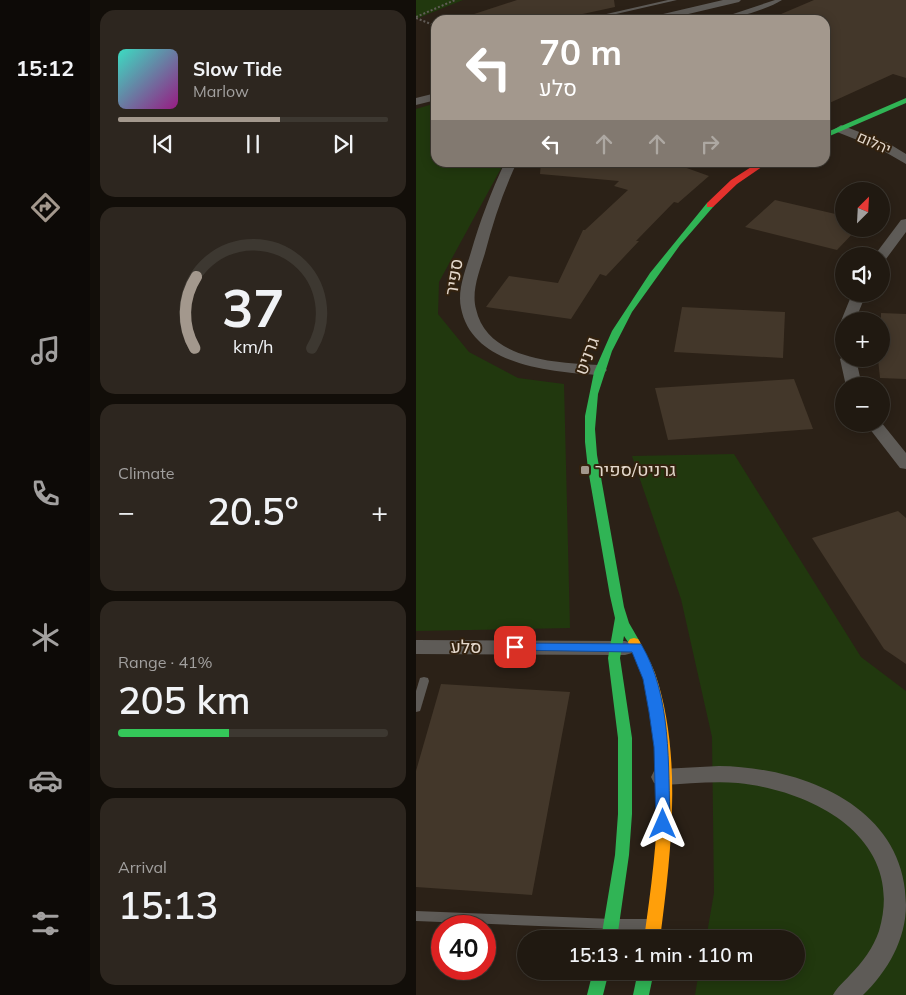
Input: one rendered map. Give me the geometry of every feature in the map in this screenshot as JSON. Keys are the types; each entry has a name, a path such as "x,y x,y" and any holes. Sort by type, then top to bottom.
{"street":[{"path":"672,15 736,0"},
{"path":"416,102 431,98"},
{"path":"830,134 906,100"},
{"name":"יהלום","path":"841,128 884,146 906,160"},
{"name":"ספיר","path":"509,167 492,206 476,257 468,293 468,308 472,322 490,343 519,358 557,367 599,370"},
{"name":"גרניט","path":"621,619 590,440 591,402 599,370 608,345 628,309 700,214 731,184 757,167"},
{"path":"887,247 906,223"},
{"path":"880,432 906,464"},
{"path":"621,619 637,648 650,679 661,747 661,866 653,930"},
{"path":"611,930 622,855 626,775 624,729 615,664 615,648 621,619"},
{"name":"סלע","path":"416,647 637,648"},
{"path":"662,777 738,775 788,785 831,802 855,818 874,838 888,861 895,889 894,921 883,953 865,978 846,995"},
{"path":"595,995 599,980"},
{"path":"641,995 644,980"}],"lane":[{"path":"606,15 675,0"},
{"path":"737,15 780,0"},
{"path":"416,708 424,681"},
{"path":"416,916 654,924"}],"path":[{"path":"416,17 455,0"},
{"path":"416,17 431,24"}],"green space":[{"path":"416,0 463,0 416,19"},
{"path":"431,104 431,167 502,167 439,282 438,314 469,352 518,378 564,384 570,628 416,631 416,109"},
{"path":"734,454 861,657 906,691 906,995 695,995 698,980 805,980 805,930 708,930 714,893 712,737 681,599 632,456"}],"building":[{"path":"517,0 614,0 615,7 578,15 471,15"},
{"path":"814,0 906,0 906,78 893,74 830,103 830,15 779,15"},
{"path":"541,167 684,167 709,176 678,203 674,202 636,241 639,241 606,276 600,274 571,319 486,307 509,276 558,283 583,230 628,190 614,186 619,181 540,174"},
{"path":"775,200 835,214 835,238 848,238 840,247 835,247 835,250 745,227"},
{"path":"682,307 785,312 783,358 674,352"},
{"path":"890,313 906,314 906,379 880,377 879,367 890,367"},
{"path":"794,379 813,429 668,440 655,388"},
{"path":"898,511 906,518 906,664 884,649 812,538"},
{"path":"441,684 570,692 532,895 416,887 416,771"}],"traffic: fast":[{"path":"830,134 906,100"},
{"path":"634,642 623,623 618,607 593,469 589,429 593,394 599,372 616,331 653,275 698,217 710,205"},
{"path":"610,930 622,855 625,814 625,738 614,658 621,619"},
{"path":"595,995 599,980"},
{"path":"641,995 644,980"}],"traffic: slow":[{"path":"634,642 648,673 657,708 662,747 664,787 663,828 653,930"}],"traffic: jam":[{"path":"710,205 734,182 757,167"}],"place":[{"name":"גרניט/ספיר","path":"585,470"}],"route":[{"path":"515,647 637,648 650,679 656,712 661,747 663,824"}]}
